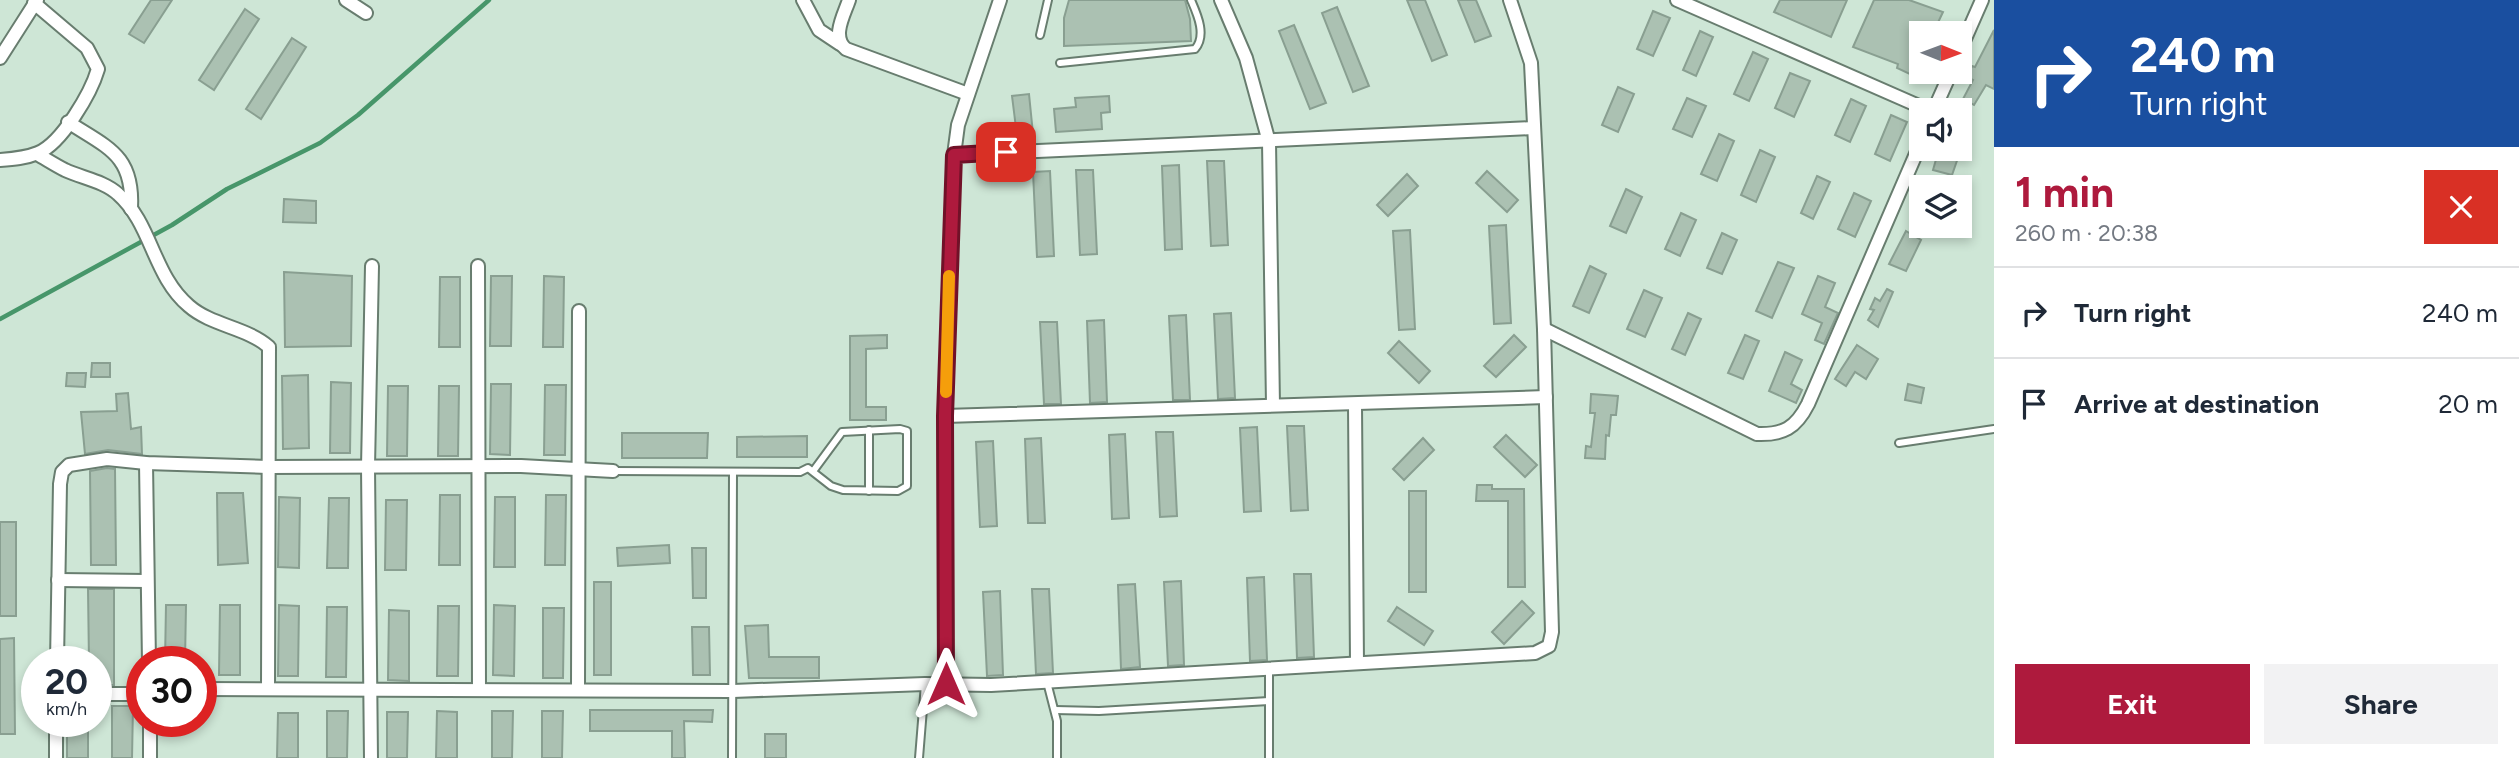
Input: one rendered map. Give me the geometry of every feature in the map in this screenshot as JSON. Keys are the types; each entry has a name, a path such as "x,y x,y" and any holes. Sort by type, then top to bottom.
{"street":[{"path":"346,0 366,13"},
{"path":"803,0 819,30 840,44 968,94"},
{"path":"840,44 838,36 849,0"},
{"path":"946,684 945,416 954,155 958,125 1000,0"},
{"path":"1221,0 1246,58 1269,142 1273,405"},
{"path":"217,689 733,691 1047,682 1535,653 1549,646 1552,632 1544,329 1531,63 1510,0"},
{"path":"1677,0 1909,102"},
{"path":"1972,23 1982,0"},
{"path":"0,58 36,2 87,48 98,69 92,91 49,147 37,154 0,160"},
{"path":"68,122 123,161 132,185 131,209"},
{"path":"954,155 1533,128"},
{"path":"37,154 117,193 131,209 165,281 191,308 217,323 258,337 269,347 268,689"},
{"path":"1544,329 1757,434 1778,435 1799,423 1913,161"},
{"path":"371,758 368,467 372,266"},
{"path":"478,266 479,690"},
{"path":"578,689 579,310"},
{"path":"945,416 1546,397"},
{"path":"1354,405 1357,663"},
{"path":"57,646 62,472 69,465 95,460 268,467 478,467 613,471"},
{"path":"146,464 149,646"},
{"path":"58,580 147,581"},
{"path":"56,737 56,758"},
{"path":"149,737 150,758"}],"lane":[{"path":"1040,35 1048,0"},
{"path":"1060,62 1195,49 1199,45 1201,32 1191,0"},
{"path":"1899,443 1994,429"},
{"path":"869,430 869,491"},
{"path":"613,471 814,470 837,489 898,491 907,486 907,431 842,432 814,470"},
{"path":"732,758 733,472"},
{"path":"1269,668 1269,758"},
{"path":"1047,682 1055,710 1057,758"},
{"path":"919,758 925,684"},
{"path":"1055,710 1099,711 1269,701"}],"building":[{"path":"151,0 172,0 144,43 129,34"},
{"path":"1069,0 1185,0 1190,19 1191,41 1064,46 1064,18"},
{"path":"1407,0 1425,0 1447,55 1432,61"},
{"path":"1458,0 1476,0 1491,36 1475,42"},
{"path":"1780,0 1847,0 1831,37 1774,12"},
{"path":"1874,0 1909,0 1943,12 1939,21 1909,21 1909,74 1897,68 1898,64 1853,47"},
{"path":"1337,7 1369,86 1353,92 1322,13"},
{"path":"245,9 259,19 214,90 199,80"},
{"path":"1653,11 1670,18 1653,56 1637,49"},
{"path":"1294,25 1326,103 1310,109 1279,31"},
{"path":"1994,30 1994,89 1986,85 1974,105 1972,98 1964,98 1972,84 1972,66 1975,67"},
{"path":"1700,31 1713,37 1696,76 1683,70"},
{"path":"292,38 306,47 261,119 246,109"},
{"path":"1753,52 1768,59 1749,101 1734,94"},
{"path":"1790,73 1810,81 1794,117 1775,108"},
{"path":"1618,87 1634,94 1618,132 1602,125"},
{"path":"1029,94 1033,134 1017,136 1012,96"},
{"path":"1109,96 1110,112 1101,113 1102,129 1056,132 1054,109 1076,107 1075,98"},
{"path":"1687,98 1706,106 1692,137 1673,129"},
{"path":"1851,99 1866,106 1850,142 1835,135"},
{"path":"1891,115 1907,122 1890,161 1875,154"},
{"path":"1719,134 1734,141 1717,181 1701,174"},
{"path":"1760,150 1775,157 1756,202 1741,195"},
{"path":"1207,161 1224,161 1228,245 1211,246"},
{"path":"1936,161 1957,161 1952,175 1933,170"},
{"path":"1179,165 1182,249 1165,250 1162,166"},
{"path":"1076,170 1093,170 1097,254 1080,255"},
{"path":"1050,171 1054,256 1037,257 1033,172"},
{"path":"1487,171 1518,200 1507,212 1476,183"},
{"path":"1407,174 1418,186 1388,216 1377,205"},
{"path":"1817,176 1830,182 1813,219 1801,213"},
{"path":"1626,189 1642,197 1626,233 1610,226"},
{"path":"1854,193 1871,201 1855,237 1838,229"},
{"path":"284,199 316,201 316,223 283,222"},
{"path":"1681,213 1696,220 1680,256 1665,249"},
{"path":"1506,225 1511,323 1494,324 1489,226"},
{"path":"1410,230 1415,329 1399,330 1393,231"},
{"path":"1906,231 1909,238 1921,240 1906,271 1889,264"},
{"path":"1722,233 1737,240 1722,274 1707,268"},
{"path":"1778,262 1794,268 1772,318 1756,311"},
{"path":"1590,266 1606,274 1589,313 1573,306"},
{"path":"284,272 352,276 351,346 285,347"},
{"path":"491,276 512,276 511,346 490,346"},
{"path":"544,276 564,277 563,347 543,347"},
{"path":"1818,276 1835,283 1825,307 1838,313 1824,344 1815,340 1822,323 1802,314"},
{"path":"440,277 460,277 460,347 439,347"},
{"path":"1887,289 1893,292 1878,327 1868,320 1874,310 1870,309 1875,298 1880,301"},
{"path":"1644,290 1662,298 1645,337 1627,329"},
{"path":"1231,313 1235,398 1218,399 1214,314"},
{"path":"1688,313 1701,319 1685,355 1672,349"},
{"path":"1186,315 1190,400 1173,400 1169,316"},
{"path":"1104,320 1107,402 1090,403 1087,321"},
{"path":"1040,322 1057,322 1061,404 1044,404"},
{"path":"887,335 887,348 866,349 866,407 886,407 886,420 850,420 850,336"},
{"path":"1514,335 1526,347 1496,377 1484,366"},
{"path":"1745,335 1759,341 1743,379 1728,373"},
{"path":"1399,341 1430,371 1419,383 1388,353"},
{"path":"1857,345 1878,359 1866,379 1855,372 1846,386 1835,379"},
{"path":"1785,352 1802,360 1791,384 1802,390 1796,403 1769,391"},
{"path":"92,363 110,363 110,377 91,377"},
{"path":"67,373 86,373 85,387 66,386"},
{"path":"308,375 309,448 283,449 282,376"},
{"path":"331,382 351,383 350,453 330,453"},
{"path":"491,384 511,384 510,455 490,454"},
{"path":"1908,384 1924,388 1921,403 1905,400"},
{"path":"545,385 566,385 565,455 544,455"},
{"path":"388,386 408,386 407,456 387,456"},
{"path":"439,386 459,386 458,456 438,456"},
{"path":"128,393 131,429 141,427 142,454 108,450 85,454 81,412 117,411 116,394"},
{"path":"1591,394 1618,396 1616,415 1611,415 1609,436 1606,435 1605,459 1585,458 1586,446 1591,447 1595,413 1590,413"},
{"path":"1287,426 1304,426 1308,510 1291,511"},
{"path":"1257,427 1261,511 1244,512 1240,428"},
{"path":"1156,432 1173,432 1177,516 1160,517"},
{"path":"622,433 708,433 707,458 622,458"},
{"path":"1125,434 1129,518 1112,519 1109,435"},
{"path":"1506,435 1537,465 1525,477 1494,447"},
{"path":"807,436 807,457 737,457 737,437"},
{"path":"1041,438 1045,523 1028,523 1025,439"},
{"path":"1423,438 1434,450 1404,480 1393,469"},
{"path":"993,441 997,526 980,527 976,442"},
{"path":"115,469 116,565 91,565 90,471"},
{"path":"1477,485 1492,485 1492,489 1524,489 1525,587 1508,587 1508,501 1476,501"},
{"path":"1409,491 1426,491 1426,592 1409,592"},
{"path":"217,493 243,493 248,563 218,565"},
{"path":"440,495 460,495 460,565 439,565"},
{"path":"546,495 566,495 565,565 545,565"},
{"path":"279,497 300,498 299,568 278,567"},
{"path":"495,497 515,497 515,567 494,567"},
{"path":"329,498 349,498 348,568 327,568"},
{"path":"386,500 407,500 406,570 385,570"},
{"path":"0,522 16,522 16,616 0,616"},
{"path":"669,545 670,563 618,566 617,548"},
{"path":"692,548 706,548 706,598 693,598"},
{"path":"1294,574 1311,574 1314,657 1297,658"},
{"path":"1264,577 1267,660 1250,661 1247,578"},
{"path":"1181,581 1184,665 1168,666 1164,582"},
{"path":"594,582 611,582 611,675 594,675"},
{"path":"1135,584 1140,667 1121,669 1118,585"},
{"path":"88,589 114,589 114,685 112,646 89,646"},
{"path":"1032,589 1049,589 1053,673 1036,674"},
{"path":"1000,591 1003,675 987,676 983,592"},
{"path":"1522,601 1534,613 1504,644 1492,632"},
{"path":"166,605 186,605 185,646 165,646"},
{"path":"220,605 240,605 240,675 219,675"},
{"path":"279,605 299,606 298,676 278,676"},
{"path":"494,605 515,606 514,676 493,675"},
{"path":"438,606 459,606 458,676 437,676"},
{"path":"327,607 347,607 346,677 326,677"},
{"path":"1397,607 1433,631 1424,645 1388,621"},
{"path":"543,608 564,608 563,678 543,678"},
{"path":"389,610 409,611 409,681 388,680"},
{"path":"768,625 769,657 819,657 819,678 749,678 745,626"},
{"path":"692,627 709,627 710,675 693,675"},
{"path":"14,638 15,734 0,734 0,639"},
{"path":"112,706 126,706 126,737 132,737 132,758 112,758"},
{"path":"590,710 713,710 712,722 684,721 685,758 672,758 672,731 590,731"},
{"path":"327,711 348,711 347,758 327,758"},
{"path":"437,711 457,712 457,758 436,758"},
{"path":"492,711 513,711 512,758 492,758"},
{"path":"542,711 563,711 562,758 542,758"},
{"path":"387,712 408,712 407,758 387,758"},
{"path":"278,713 298,713 298,758 277,758"},
{"path":"765,734 786,734 786,758 765,758"},
{"path":"67,737 88,737 88,758 67,758"}],"waterway":[{"path":"0,319 172,225 227,189 320,143 358,115 489,0"}],"slow traffic":[{"path":"946,392 949,276"}],"route":[{"path":"946,684 945,416 954,155 1006,152"}]}
